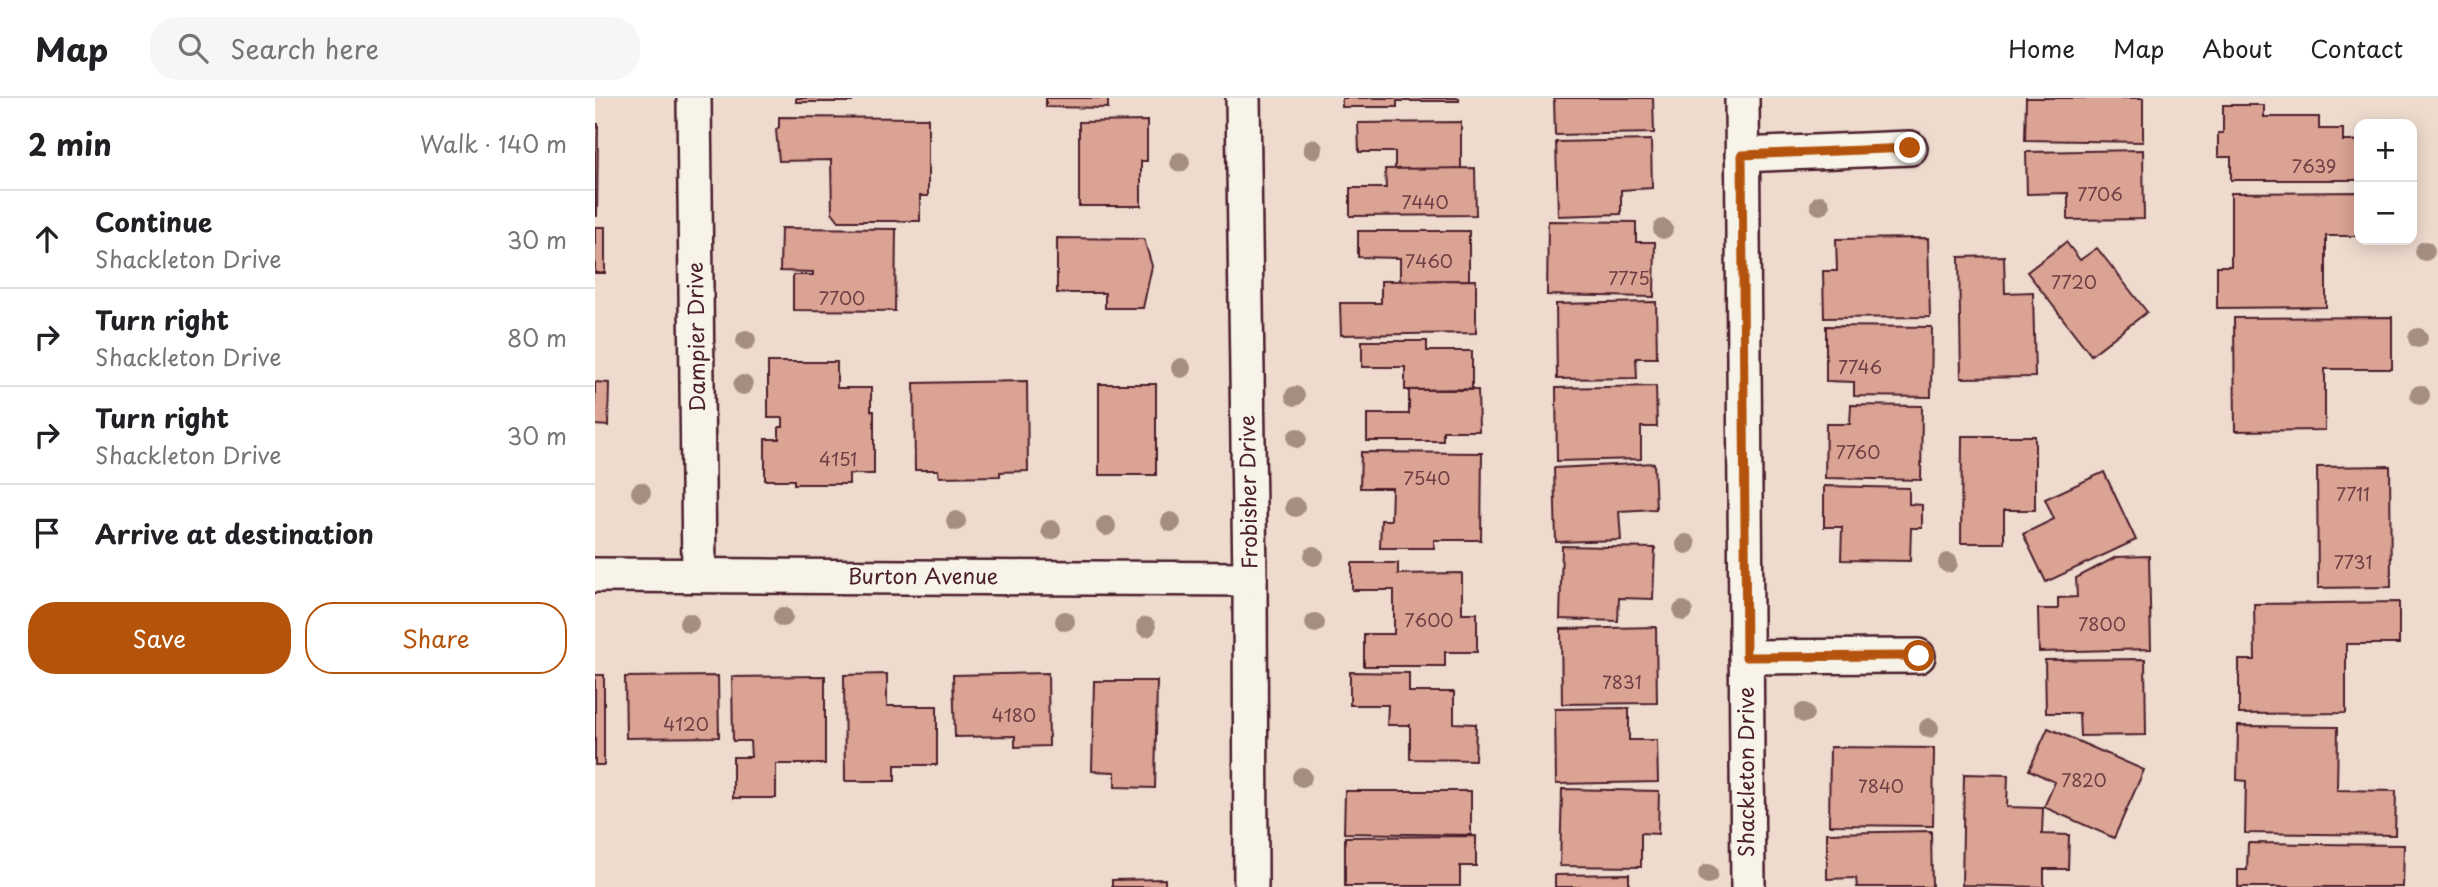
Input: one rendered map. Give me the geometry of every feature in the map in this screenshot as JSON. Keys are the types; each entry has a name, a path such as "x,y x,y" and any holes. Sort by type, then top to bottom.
{"street":[{"name":"Dampier Drive","path":"694,98 699,575"},
{"name":"Frobisher Drive","path":"1243,98 1250,579 1251,887"},
{"name":"Shackleton Drive","path":"1742,98 1748,887"},
{"path":"1742,155 1910,148"},
{"name":"Burton Avenue","path":"595,575 1250,579"},
{"name":"Shackleton Drive","path":"1746,657 1919,656"}],"building":[{"path":"796,98 852,98 852,102 796,102"},
{"path":"1046,98 1108,98 1108,108 1046,107"},
{"path":"1342,98 1459,98 1459,101 1397,101 1397,107 1342,107"},
{"path":"1554,98 1653,98 1654,133 1555,135"},
{"path":"2026,98 2143,98 2143,142 2025,140"},
{"path":"2223,105 2264,105 2264,117 2319,117 2319,129 2343,129 2343,141 2354,141 2354,180 2231,180 2231,157 2218,157 2218,133 2223,133"},
{"path":"779,117 928,118 928,196 920,196 920,221 839,221 832,212 831,160 779,161 776,130 779,127"},
{"path":"1147,121 1147,161 1141,161 1141,206 1079,206 1079,122"},
{"path":"1461,122 1461,169 1395,169 1395,152 1359,152 1358,123"},
{"path":"595,124 598,124 597,216 595,216"},
{"path":"1651,140 1652,188 1621,190 1621,214 1558,216 1556,142"},
{"path":"2143,150 2144,219 2068,220 2068,193 2027,194 2026,152"},
{"path":"1475,168 1476,215 1350,216 1350,188 1386,188 1385,169"},
{"path":"2354,192 2354,236 2326,236 2326,307 2217,308 2217,266 2231,266 2231,193"},
{"path":"1548,221 1636,222 1636,242 1655,242 1654,297 1547,295"},
{"path":"595,227 605,227 605,273 595,273"},
{"path":"781,228 896,229 895,311 793,310 793,275 813,275 813,272 780,271"},
{"path":"1358,231 1469,231 1469,280 1400,281 1400,258 1358,257"},
{"path":"1057,238 1144,239 1152,266 1143,308 1105,308 1105,293 1057,293"},
{"path":"1928,238 1930,317 1824,318 1823,271 1837,271 1836,239"},
{"path":"2066,242 2080,260 2097,248 2147,312 2091,355 2027,272"},
{"path":"2004,256 2005,293 2033,292 2035,377 1961,378 1959,257"},
{"path":"1476,280 1476,333 1341,335 1340,303 1381,303 1381,281"},
{"path":"1656,302 1657,358 1636,358 1637,378 1557,379 1556,304"},
{"path":"2392,317 2392,369 2325,369 2325,430 2235,431 2234,318"},
{"path":"1826,326 1932,327 1931,397 1854,396 1854,382 1826,381"},
{"path":"1362,341 1427,341 1427,351 1472,351 1472,389 1405,390 1405,367 1362,367"},
{"path":"768,362 837,362 837,388 871,388 871,411 874,411 874,474 849,474 849,484 794,484 794,480 765,480 765,439 779,439 779,427 783,427 783,418 768,418"},
{"path":"1027,381 1028,471 1000,472 1000,476 939,477 938,470 915,470 914,383"},
{"path":"595,382 609,383 608,426 595,425"},
{"path":"1099,384 1156,384 1156,475 1099,475"},
{"path":"1656,386 1657,427 1641,427 1641,459 1557,461 1556,388"},
{"path":"1409,390 1478,390 1479,431 1443,431 1443,441 1367,441 1367,414 1409,414"},
{"path":"1851,405 1922,406 1921,480 1825,478 1826,424 1850,424"},
{"path":"1962,436 2035,436 2035,510 2004,510 2004,543 1961,543"},
{"path":"1361,452 1482,453 1481,540 1434,540 1434,548 1380,548 1381,520 1391,520 1392,488 1360,488"},
{"path":"1654,463 1656,509 1619,511 1621,540 1556,542 1554,468"},
{"path":"2390,466 2391,587 2318,588 2317,467"},
{"path":"2104,472 2136,540 2046,582 2023,534 2054,519 2045,499"},
{"path":"1824,486 1909,488 1909,504 1922,505 1922,528 1911,528 1910,561 1841,560 1842,527 1824,527"},
{"path":"1562,546 1655,548 1653,599 1619,598 1618,621 1560,619"},
{"path":"2149,556 2151,649 2039,652 2038,609 2058,609 2058,598 2077,597 2076,578 2116,557"},
{"path":"1352,563 1398,563 1398,574 1462,573 1462,613 1477,613 1477,652 1445,652 1445,666 1364,666 1364,634 1394,634 1394,590 1352,590"},
{"path":"2399,602 2399,644 2346,644 2346,713 2239,714 2239,660 2255,660 2254,604"},
{"path":"1656,627 1657,703 1562,704 1561,629"},
{"path":"2145,659 2146,735 2080,736 2079,713 2046,713 2045,660"},
{"path":"1350,672 1409,673 1409,692 1454,692 1454,723 1476,724 1475,760 1410,759 1410,725 1387,725 1388,705 1350,705"},
{"path":"1048,673 1049,746 1015,747 1015,736 955,737 953,675"},
{"path":"887,674 887,706 937,706 937,765 895,765 895,781 845,781 844,675"},
{"path":"595,675 604,675 604,765 595,765"},
{"path":"718,676 719,737 626,738 625,677"},
{"path":"825,676 825,764 776,764 776,798 733,798 733,757 751,757 750,741 733,741 732,677"},
{"path":"1094,681 1157,681 1155,788 1115,787 1115,772 1092,771"},
{"path":"1629,708 1629,740 1657,740 1658,782 1556,784 1555,709"},
{"path":"2238,726 2338,727 2337,790 2396,791 2395,835 2245,833 2246,781 2237,780"},
{"path":"2048,728 2144,770 2114,838 2044,807 2055,782 2029,770"},
{"path":"1830,747 1934,748 1933,826 1829,825"},
{"path":"1964,774 2008,775 2007,807 2043,808 2042,834 2069,835 2068,869 2044,869 2044,887 1962,885"},
{"path":"1562,789 1659,791 1658,834 1641,833 1641,867 1560,866"},
{"path":"1345,791 1471,791 1471,835 1344,833"},
{"path":"1931,831 1932,887 1857,887 1856,878 1827,879 1827,833"},
{"path":"1476,836 1476,866 1460,866 1460,886 1345,886 1345,837"},
{"path":"2248,843 2404,845 2403,887 2238,887 2238,870 2247,870"},
{"path":"1629,874 1629,887 1555,887 1555,875"},
{"path":"1165,879 1165,887 1112,887 1112,880"}],"route":[{"path":"1910,148 1742,155 1746,657 1919,656"}]}
